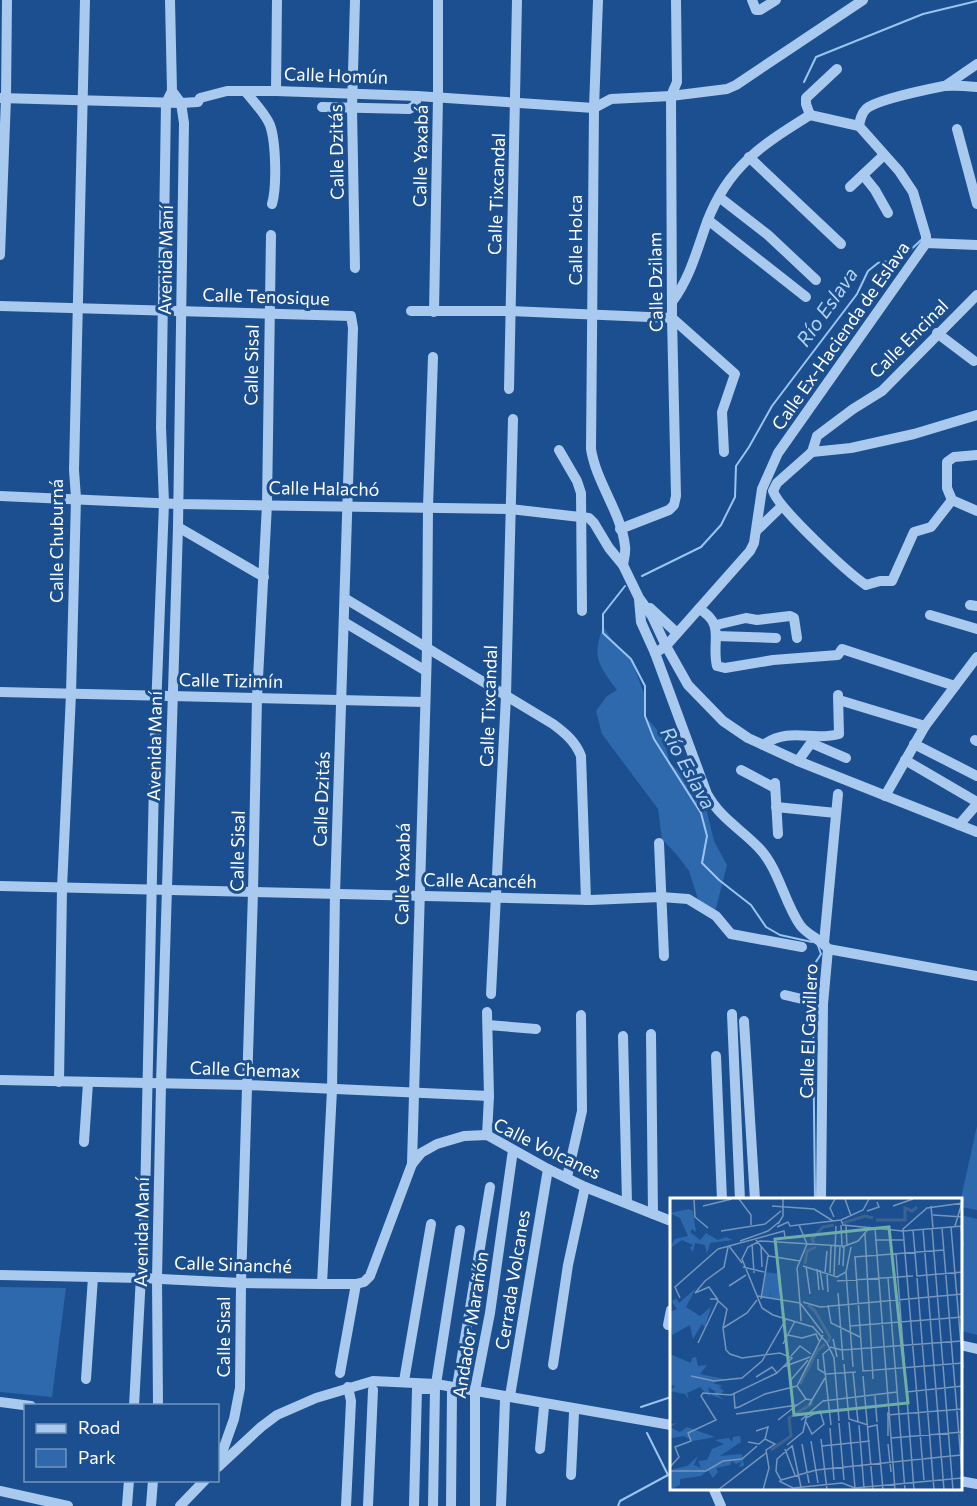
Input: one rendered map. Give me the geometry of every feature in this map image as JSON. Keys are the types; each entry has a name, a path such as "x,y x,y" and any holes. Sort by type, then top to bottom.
{"street":[{"path":"0,255 7,0"},
{"name":"Calle Chuburná","path":"59,1082 62,888 71,694 76,498 74,470 85,0"},
{"name":"Avenida Maní","path":"134,1404 145,1201 156,696 164,503 161,427 162,311 166,103 172,91 170,0"},
{"path":"276,91 277,0"},
{"name":"Calle Dzitás","path":"355,0 352,93 355,268"},
{"name":"Calle Yaxabá","path":"434,312 438,0"},
{"name":"Calle Tixcandal","path":"509,389 517,0"},
{"name":"Calle Holca","path":"598,0 594,108 591,449 593,462 620,529 625,547 623,564"},
{"name":"Calle Dzilam","path":"620,529 661,514 674,505 676,496 671,96 677,82 675,0"},
{"path":"752,0 756,10 760,10 776,0"},
{"name":"Calle Homún","path":"3,98 181,103 198,102 200,98 227,91 276,91 516,101 594,108 611,99 671,96 717,91 736,86 863,0"},
{"path":"945,86 977,64"},
{"path":"810,115 806,98 837,69"},
{"path":"672,303 688,276 708,219 725,184 749,157 775,137 810,115 859,126 860,119 871,106 945,86 977,87"},
{"path":"172,91 181,103"},
{"path":"245,91 269,124 274,139 272,204"},
{"path":"322,107 413,108 417,96"},
{"name":"Avenida Maní","path":"158,1404 161,1084 169,890 183,311 184,123 181,103"},
{"name":"Calle Ex-Hacienda de Eslava","path":"655,653 666,646 750,551 756,531 762,489 778,453 926,243 913,192 899,171 859,126"},
{"path":"957,129 977,204"},
{"path":"850,186 884,154"},
{"path":"749,157 841,244"},
{"path":"863,176 875,190 888,213"},
{"path":"718,197 768,235 816,280"},
{"path":"708,219 806,297"},
{"name":"Calle Sisal","path":"219,1463 234,1419 240,1388 257,698 267,504 271,235"},
{"path":"926,243 977,245"},
{"name":"Calle Encinal","path":"782,506 774,495 774,487 812,452 817,436 852,409 882,391 977,295"},
{"name":"Calle Tenosique","path":"0,306 351,316"},
{"path":"411,311 510,311 672,318 735,374 722,412 724,452"},
{"name":"Calle Dzitás","path":"322,1284 333,1090 335,894 346,599 353,321 351,316"},
{"path":"937,333 974,361"},
{"name":"Calle Yaxabá","path":"356,1284 364,1282 370,1276 412,1164 433,357"},
{"path":"812,452 851,448 914,434 977,416"},
{"name":"Calle Tixcandal","path":"491,994 506,696 513,419"},
{"path":"560,450 577,481 581,494 583,517 582,611"},
{"path":"977,455 954,457 947,462 947,488 952,500 977,511"},
{"name":"Calle Halachó","path":"0,496 178,504 510,509 583,517"},
{"path":"756,531 782,506 813,538 866,585 880,581 892,581 914,532 931,527 952,500"},
{"path":"583,517 594,523 609,548 623,564 639,598 652,616 688,685 704,703 736,730 798,761 977,832"},
{"path":"178,527 264,577"},
{"path":"639,598 677,633"},
{"name":"Calle El Gavillero","path":"639,598 641,622 655,653 707,794 722,816 759,848 769,862 800,925 810,936 826,946 823,1004 821,1198"},
{"path":"346,599 567,734 581,756 586,900"},
{"path":"699,609 709,616 716,630 716,664 725,673 773,660 838,655 842,650 955,686"},
{"path":"930,615 977,629"},
{"path":"716,630 744,618 757,620 790,616 794,618 797,638"},
{"path":"344,622 426,671"},
{"path":"716,630 776,638"},
{"path":"885,796 925,726 977,657"},
{"name":"Calle Tizimín","path":"0,692 424,702"},
{"path":"763,745 773,739 786,736 837,736 840,732 838,698 925,726"},
{"path":"798,761 811,743 846,758"},
{"path":"914,744 977,776"},
{"path":"906,760 977,803 959,825"},
{"path":"741,770 775,785 778,834"},
{"path":"837,794 826,946 977,976"},
{"path":"776,807 836,813"},
{"path":"659,843 663,956"},
{"name":"Calle Acancéh","path":"0,886 586,900 661,897 688,899 716,916 731,934 802,947"},
{"path":"785,995 823,1004"},
{"path":"487,1012 489,1096 487,1135"},
{"path":"732,1014 740,1198"},
{"path":"567,1177 582,1111 581,1015"},
{"path":"744,1021 755,1198"},
{"path":"488,1025 536,1029"},
{"path":"651,1034 654,1214"},
{"path":"623,1036 627,1203"},
{"path":"716,1056 722,1198"},
{"name":"Calle Chemax","path":"0,1080 247,1085 489,1096"},
{"path":"84,1142 88,1083"},
{"name":"Calle Volcanes","path":"412,1164 421,1153 437,1144 464,1136 487,1135 548,1169 670,1221"},
{"name":"Andador Marañón","path":"475,1506 475,1393 490,1313 513,1150"},
{"name":"Cerrada Volcanes","path":"501,1506 508,1398 548,1169"},
{"path":"553,1365 568,1265 585,1186"},
{"path":"452,1506 455,1389 490,1187"},
{"path":"404,1381 431,1224"},
{"path":"432,1506 435,1386 460,1230"},
{"name":"Calle Sinanché","path":"0,1275 241,1283 356,1284"},
{"path":"86,1379 93,1277"},
{"path":"340,1373 356,1284"},
{"path":"668,1325 670,1315"},
{"path":"962,1345 977,1349"},
{"path":"219,1465 277,1415 348,1387 374,1381 404,1381 670,1425"},
{"path":"414,1506 417,1389 435,1386"},
{"path":"346,1506 351,1401 348,1387"},
{"path":"368,1506 373,1390"},
{"path":"508,1398 670,1432"},
{"path":"0,1402 24,1405"},
{"path":"540,1449 544,1407"},
{"path":"571,1475 574,1413"},
{"path":"962,1475 977,1478"},
{"path":"962,1481 977,1484"},
{"path":"127,1506 129,1482"},
{"path":"151,1506 153,1482"},
{"path":"180,1506 203,1482"},
{"path":"0,1491 26,1502 68,1506"},
{"path":"714,1491 722,1506"}],"green space":[{"path":"603,626 613,642 631,659 645,696 645,716 663,737 670,763 700,791 714,841 727,865 715,912 698,903 689,871 662,839 658,809 602,734 596,711 607,696 617,690 599,661 598,646"},
{"path":"977,1126 977,1210 962,1207 961,1198"},
{"path":"962,1215 977,1219 977,1335 962,1331"},
{"path":"0,1287 66,1288 52,1397 0,1392"}],"waterway":[{"name":"Río Eslava","path":"804,82 816,57 923,14 977,1"},
{"name":"Río Eslava","path":"642,576 701,547 721,525 735,497 736,466 772,406 857,294 868,271 878,263 901,259 921,240"},
{"name":"Río Eslava","path":"625,586 603,614 603,633 631,659 645,686 645,716 654,739 701,813 707,836 702,863 719,880 751,905 766,927 780,935 812,942"},
{"name":"Río Eslava","path":"811,990 812,968 821,954 817,943"},
{"name":"Río Eslava","path":"810,1004 813,1023 815,1198"},
{"name":"Río Eslava","path":"641,1407 670,1397"},
{"name":"Río Eslava","path":"618,1506 620,1501 668,1475 647,1433"}]}
